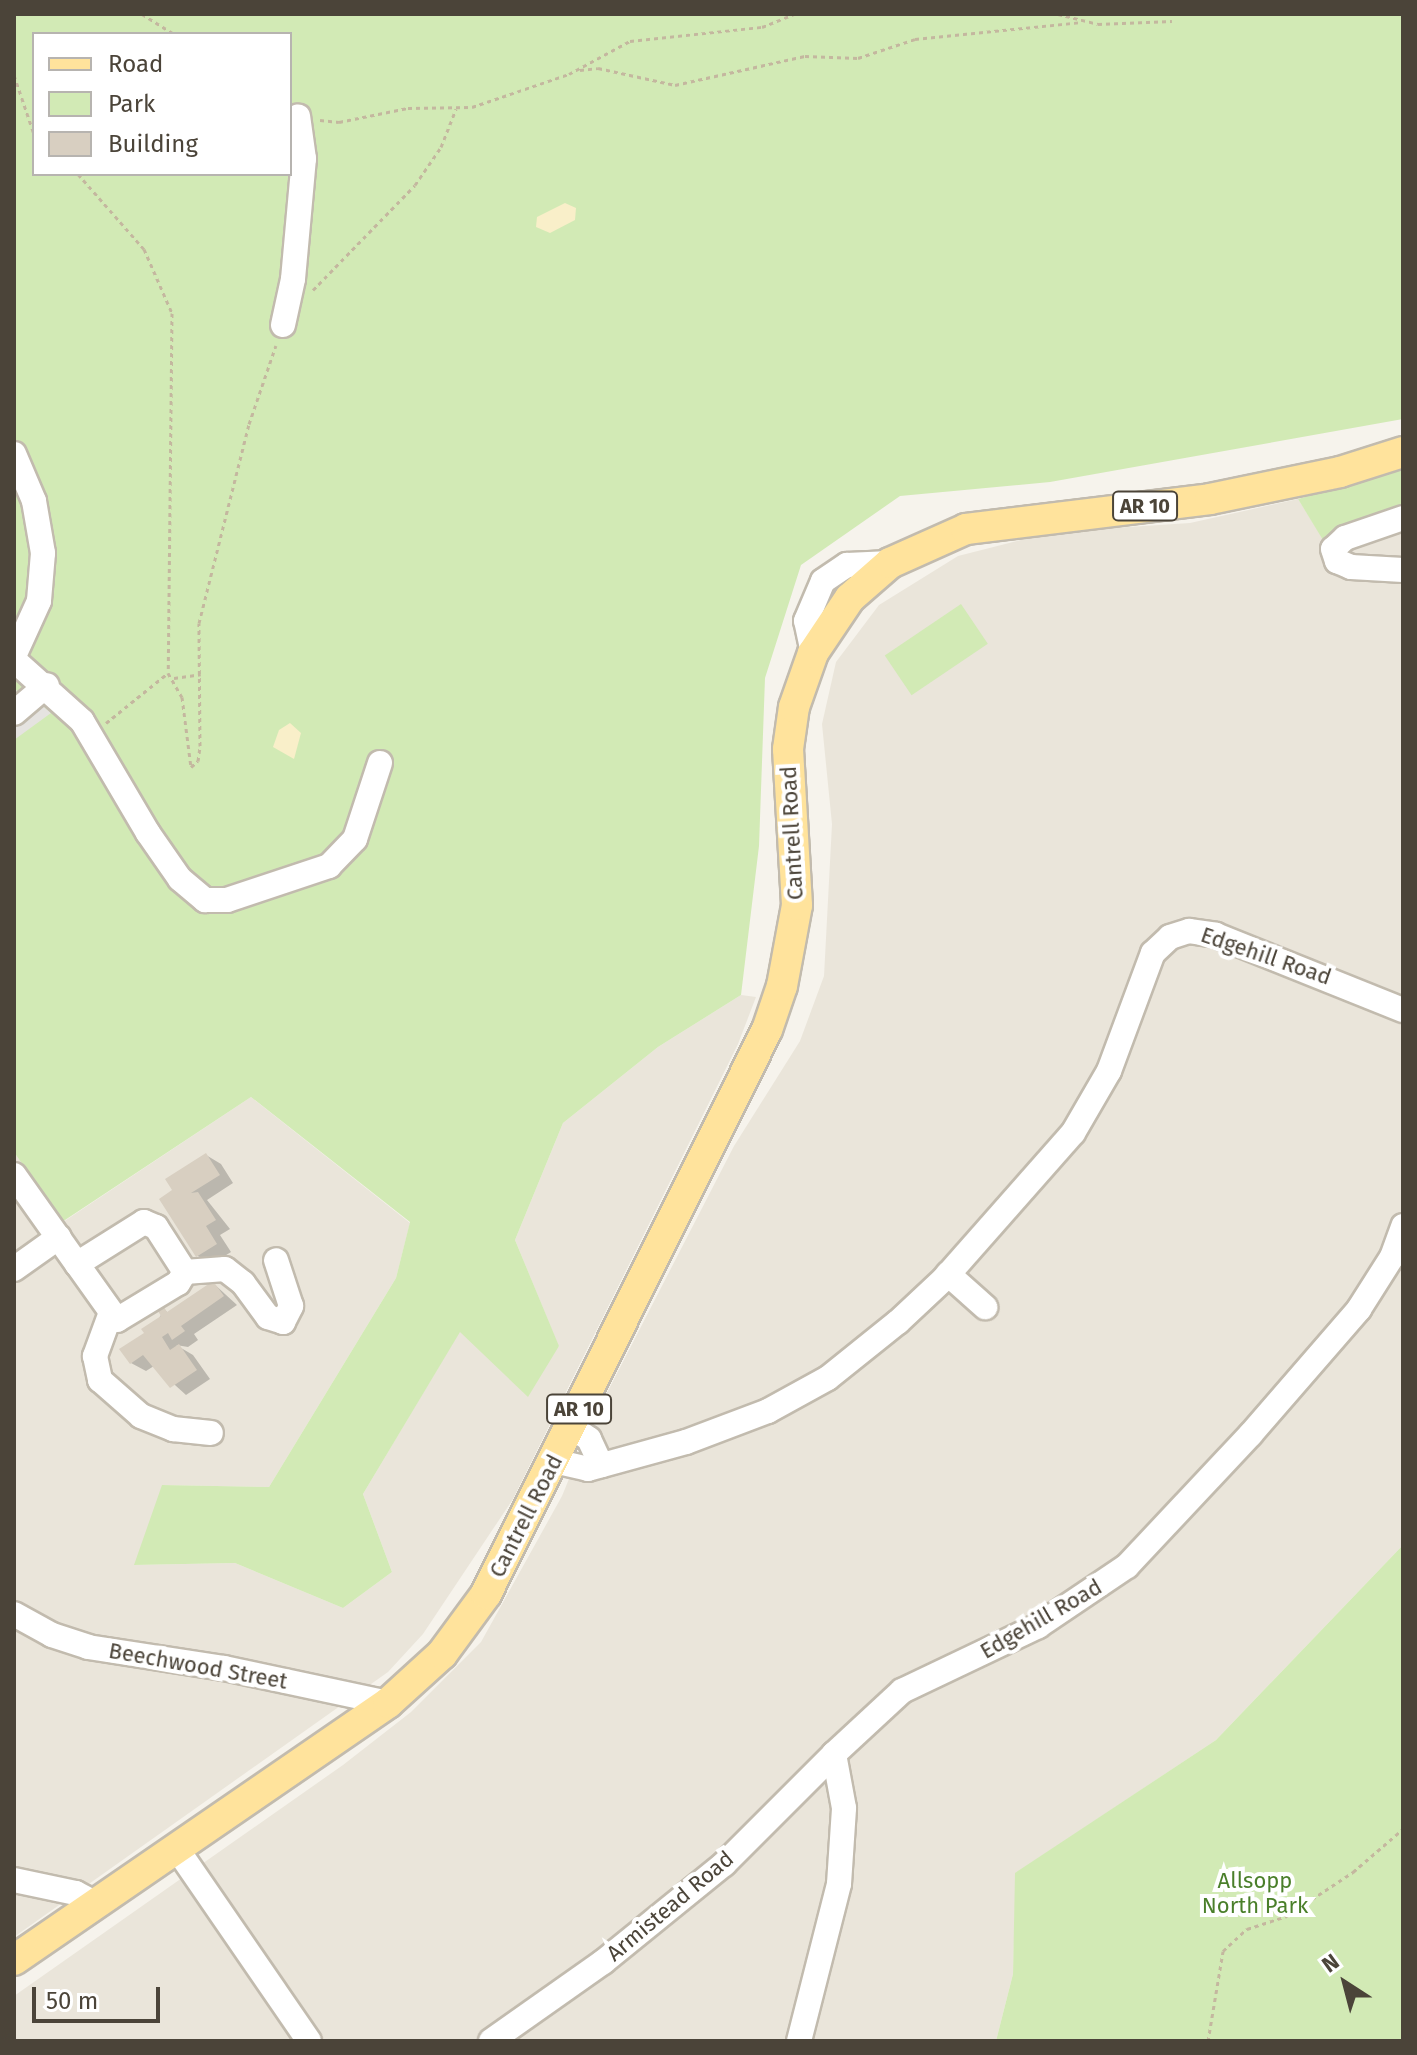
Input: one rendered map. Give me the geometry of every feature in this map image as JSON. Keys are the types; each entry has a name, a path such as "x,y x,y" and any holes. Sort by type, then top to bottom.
{"main road":[{"name":"Cantrell Road","path":"14,1960 388,1703 442,1654 473,1615 554,1461 747,1072 782,986 797,905 788,749 794,707 813,653 850,598 890,563 966,529 1210,499 1340,472 1403,452"}],"street":[{"path":"283,325 293,279 304,159 298,116"},
{"path":"16,465 34,501 43,553 39,601 15,654 92,735 148,833 180,879 205,900 227,900 329,866 355,839 380,763"},
{"path":"1403,518 1345,538 1333,549 1337,561 1351,567 1403,570"},
{"path":"14,713 47,685"},
{"name":"Edgehill Road","path":"554,1461 579,1469 686,1442 799,1396 898,1322 948,1274 1080,1123 1109,1071 1153,953 1170,937 1189,931 1216,935 1403,1010"},
{"path":"14,1175 110,1315 124,1319 178,1283 185,1272"},
{"path":"77,1264 144,1222 156,1227 185,1272"},
{"name":"Edgehill Road","path":"834,1754 902,1691 1038,1626 1127,1566 1333,1340 1380,1279 1403,1226"},
{"path":"14,1269 59,1237"},
{"path":"185,1272 225,1269 243,1283 268,1317 283,1322 291,1306 276,1260"},
{"path":"948,1274 985,1307"},
{"path":"110,1315 95,1356 100,1380 141,1416 173,1429 211,1433"},
{"path":"570,1426 589,1439 601,1465"},
{"name":"Beechwood Street","path":"14,1614 52,1635 88,1647 224,1668 388,1703"},
{"path":"799,2041 839,1884 844,1808 834,1754"},
{"name":"Armistead Road","path":"491,2041 603,1962 724,1864 834,1754"},
{"path":"177,1849 309,2041"},
{"path":"14,1880 76,1893 97,1904"}],"path":[{"path":"142,14 171,32"},
{"path":"572,73 630,41 762,27 795,14"},
{"path":"1058,14 1081,22"},
{"path":"298,116 339,122 408,108 456,109 572,73 598,68 675,85 805,56 858,58 915,39 1081,22 1172,21"},
{"path":"14,75 32,128"},
{"path":"308,296 415,185 441,147 456,109"},
{"path":"80,176 144,249 172,313 168,673"},
{"path":"168,673 174,678 182,697 187,762 193,766 200,746 202,674 198,632 203,601 249,424 283,325"},
{"path":"92,735 168,673"},
{"path":"174,678 202,674"},
{"path":"1208,2041 1223,1951 1247,1929 1285,1917 1353,1872 1403,1829"}],"shaded area":[{"path":"1298,499 1324,540 1403,503 1403,1545 1216,1740 1016,1873 1013,1974 996,2041 14,2041 14,1996 343,1765 411,1712 481,1642 562,1496 594,1418 734,1146 800,1041 824,976 832,824 822,724 836,662 879,605 958,556 1052,532 1190,523"},
{"path":"14,688 21,694 25,691 51,713 14,740"},
{"path":"741,995 756,997 738,1044 513,1499 423,1634 388,1672 14,1937 14,1152 63,1222 251,1097 410,1223 396,1278 269,1487 163,1485 135,1565 235,1563 343,1608 392,1572 363,1494 460,1331 559,1347 515,1240 563,1123 658,1047"}],"green space":[{"path":"14,14 1403,14 1403,419 1050,482 900,496 801,565 765,678 759,846 741,995 658,1047 563,1123 515,1240 559,1346 528,1397 460,1332 363,1494 392,1572 343,1608 235,1563 134,1565 162,1485 269,1487 396,1278 410,1222 251,1097 62,1222 14,1152"},
{"path":"1403,469 1403,503 1323,540 1298,499"},
{"path":"961,604 988,644 912,695 885,655"},
{"name":"Allsopp North Park","path":"1403,1545 1403,2041 996,2041 1013,1974 1015,1873 1216,1740"}],"sand":[{"path":"565,203 576,208 575,220 550,233 536,227 537,217"},
{"path":"290,723 301,733 294,759 273,747 279,730"}],"building":[{"path":"206,1153 220,1175 191,1193 198,1192 216,1220 206,1226 217,1244 196,1257 159,1199 172,1190 165,1179"},
{"path":"213,1281 224,1296 181,1326 185,1331 172,1340 168,1333 162,1337 170,1350 179,1344 197,1370 170,1388 143,1355 130,1364 119,1349 144,1333 141,1329 161,1316 158,1311 164,1307 167,1312"}]}
